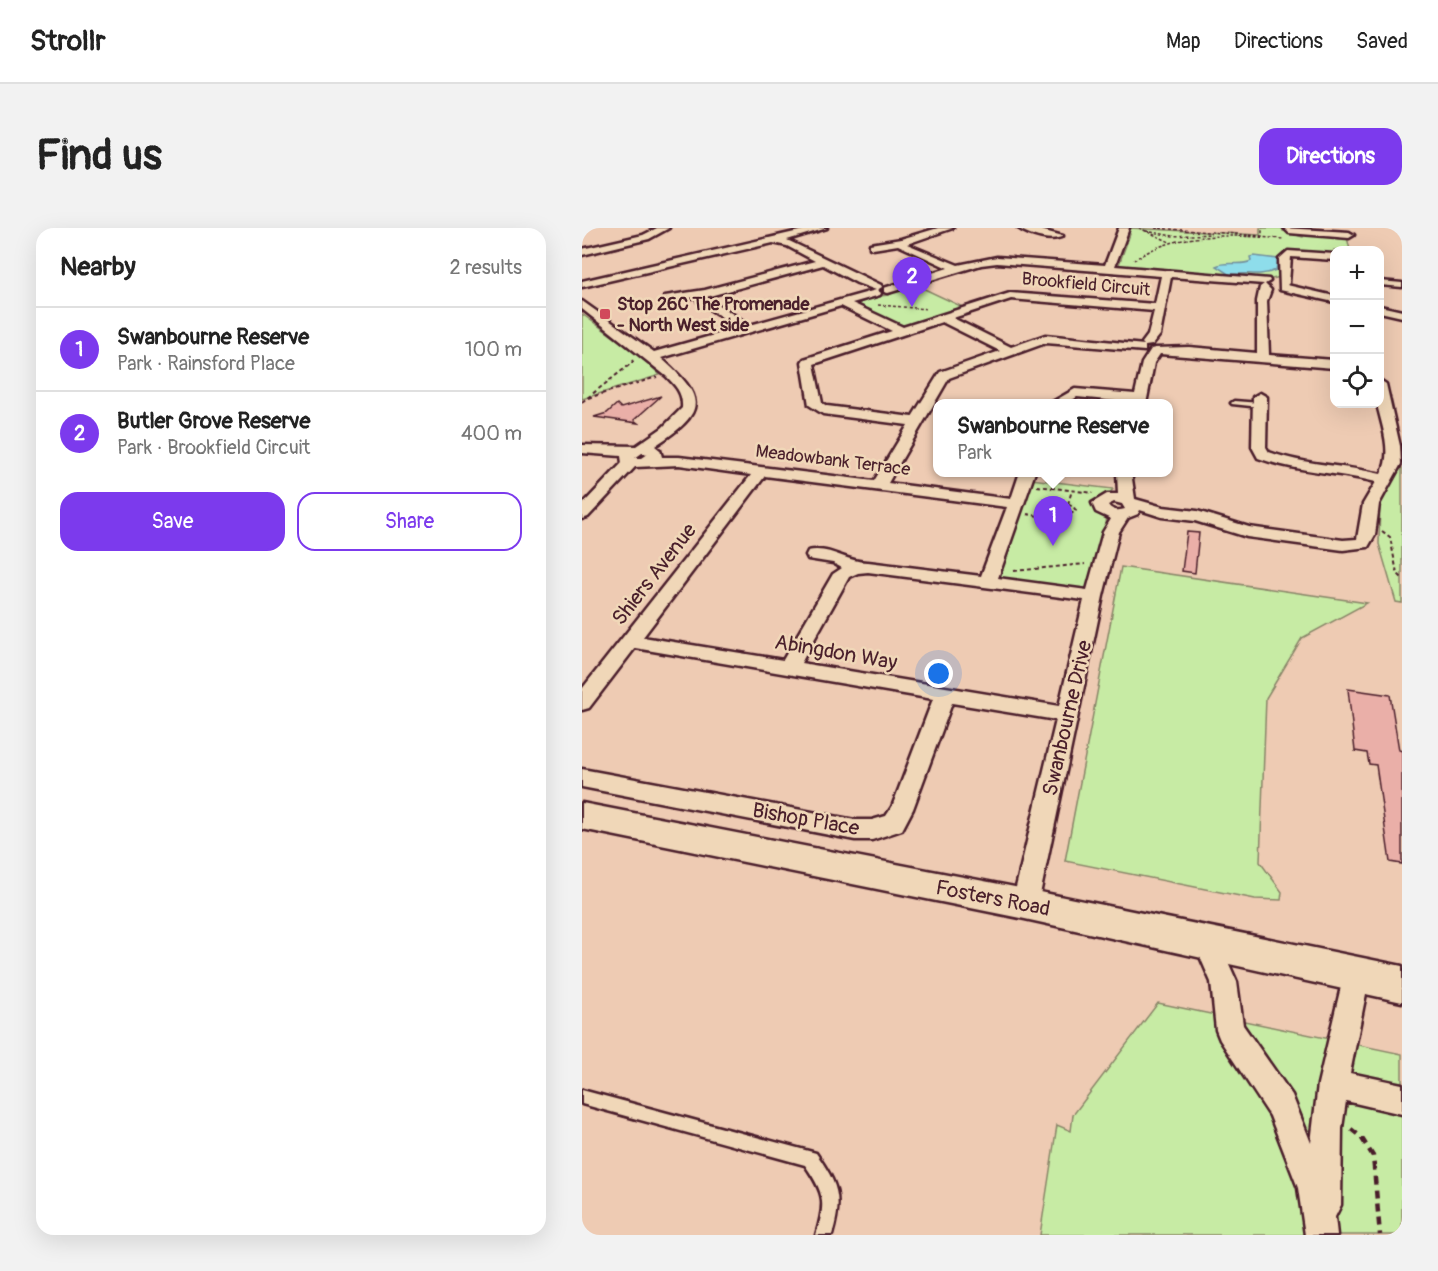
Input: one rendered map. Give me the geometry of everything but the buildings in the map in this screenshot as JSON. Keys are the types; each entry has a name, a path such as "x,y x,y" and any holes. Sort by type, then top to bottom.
{"main road":[{"name":"Fosters Road","path":"582,816 1025,904 1402,984"}],"street":[{"path":"582,284 822,228"},
{"path":"873,246 902,242 948,228"},
{"path":"1023,228 1058,236"},
{"path":"1109,268 1124,228"},
{"path":"1289,228 1289,230 1349,236"},
{"path":"582,252 639,239 662,229"},
{"path":"778,239 877,291"},
{"path":"902,242 902,245 957,268"},
{"path":"1263,357 1262,301 1285,272 1285,256 1288,254 1330,257"},
{"path":"650,357 841,302 850,302 877,291 957,268 997,260 1244,280 1330,293"},
{"path":"669,298 703,293 822,262"},
{"path":"1139,399 1167,273"},
{"path":"1274,285 1330,298"},
{"path":"703,293 700,295 702,300 747,328"},
{"name":"Brookfield Circuit","path":"918,422 823,410 816,405 808,362 901,331 937,316 1010,296 1160,308"},
{"path":"841,302 901,331"},
{"path":"582,304 675,378 689,394 689,408 582,514"},
{"path":"1384,304 1402,308"},
{"path":"1384,310 1402,314"},
{"path":"937,316 1009,351"},
{"path":"937,316 994,356"},
{"path":"879,485 944,375 1045,339 1330,364"},
{"path":"1064,399 1075,393 1123,399"},
{"path":"1260,401 1260,460 1350,471 1384,478"},
{"path":"1120,511 1197,516 1247,532 1353,545 1362,543 1367,535 1371,504 1394,464 1393,446 1384,403"},
{"name":"Meadowbank Terrace","path":"582,449 643,454 679,461 879,485 1020,509"},
{"name":"Shiers Avenue","path":"582,703 761,471"},
{"name":"Swanbourne Drive","path":"1025,904 1094,596 1120,511 1124,477"},
{"path":"988,581 1020,509 1030,479"},
{"path":"813,555 838,559 855,568"},
{"path":"788,668 842,574 855,568 868,567 988,581 1094,596"},
{"name":"Abingdon Way","path":"631,641 1068,715"},
{"name":"Bishop Place","path":"582,778 855,830 872,830 894,823 902,808 945,695"},
{"path":"1207,942 1224,982 1230,1030 1281,1107 1314,1188 1323,1235"},
{"path":"1323,1235 1327,1128 1333,1084 1357,974"},
{"path":"1333,1084 1402,1099"}],"lane":[{"path":"1384,283 1402,285"},
{"path":"1233,403 1260,401"},
{"path":"582,1097 810,1159 828,1184 832,1209 824,1235"}],"path":[{"path":"1139,228 1171,243"},
{"path":"1155,228 1262,236 1262,228"},
{"path":"1211,238 1212,228"},
{"path":"1146,231 1173,236 1211,233"},
{"path":"1132,262 1142,254 1171,243 1211,238 1290,240"},
{"path":"877,291 910,309 937,316"},
{"path":"582,402 633,362 632,360"},
{"path":"587,398 660,377"},
{"path":"1030,479 1093,493"},
{"path":"1068,504 1072,490"},
{"path":"1020,509 1045,517 1058,513 1066,516 1075,513 1076,507 1068,504 1056,507 1055,510 1058,513"},
{"path":"1380,530 1390,537 1397,573 1402,578"},
{"path":"1008,570 1094,563"},
{"path":"1342,1123 1361,1137 1373,1156 1380,1235"}],"green space":[{"path":"1130,228 1260,235 1260,228 1283,228 1283,231 1303,237 1304,234 1347,237 1349,246 1330,246 1330,256 1289,253 1280,277 1268,280 1118,267 1130,234 1128,233"},
{"path":"916,285 967,309 901,327 857,305 870,297 889,295 901,288"},
{"path":"582,314 644,359 660,375 582,399"},
{"path":"1401,468 1402,603 1396,602 1379,544 1380,499"},
{"path":"1031,479 1113,489 1108,495 1106,526 1093,581 1085,590 1005,580 997,574"},
{"path":"1121,567 1367,603 1302,638 1266,698 1260,862 1282,892 1281,900 1255,899 1065,861"},
{"path":"1158,1003 1402,1054 1402,1235 1040,1235 1057,1125 1071,1131 1073,1115"}],"water":[{"path":"1250,257 1278,259 1276,270 1264,274 1230,275 1216,266 1247,263 1251,261"}],"place":[{"name":"Butler Grove Reserve","path":"912,307"},
{"name":"Stop 26C The Promenade - North West side","path":"605,314"},
{"name":"Swanbourne Reserve","path":"1053,546"}]}
